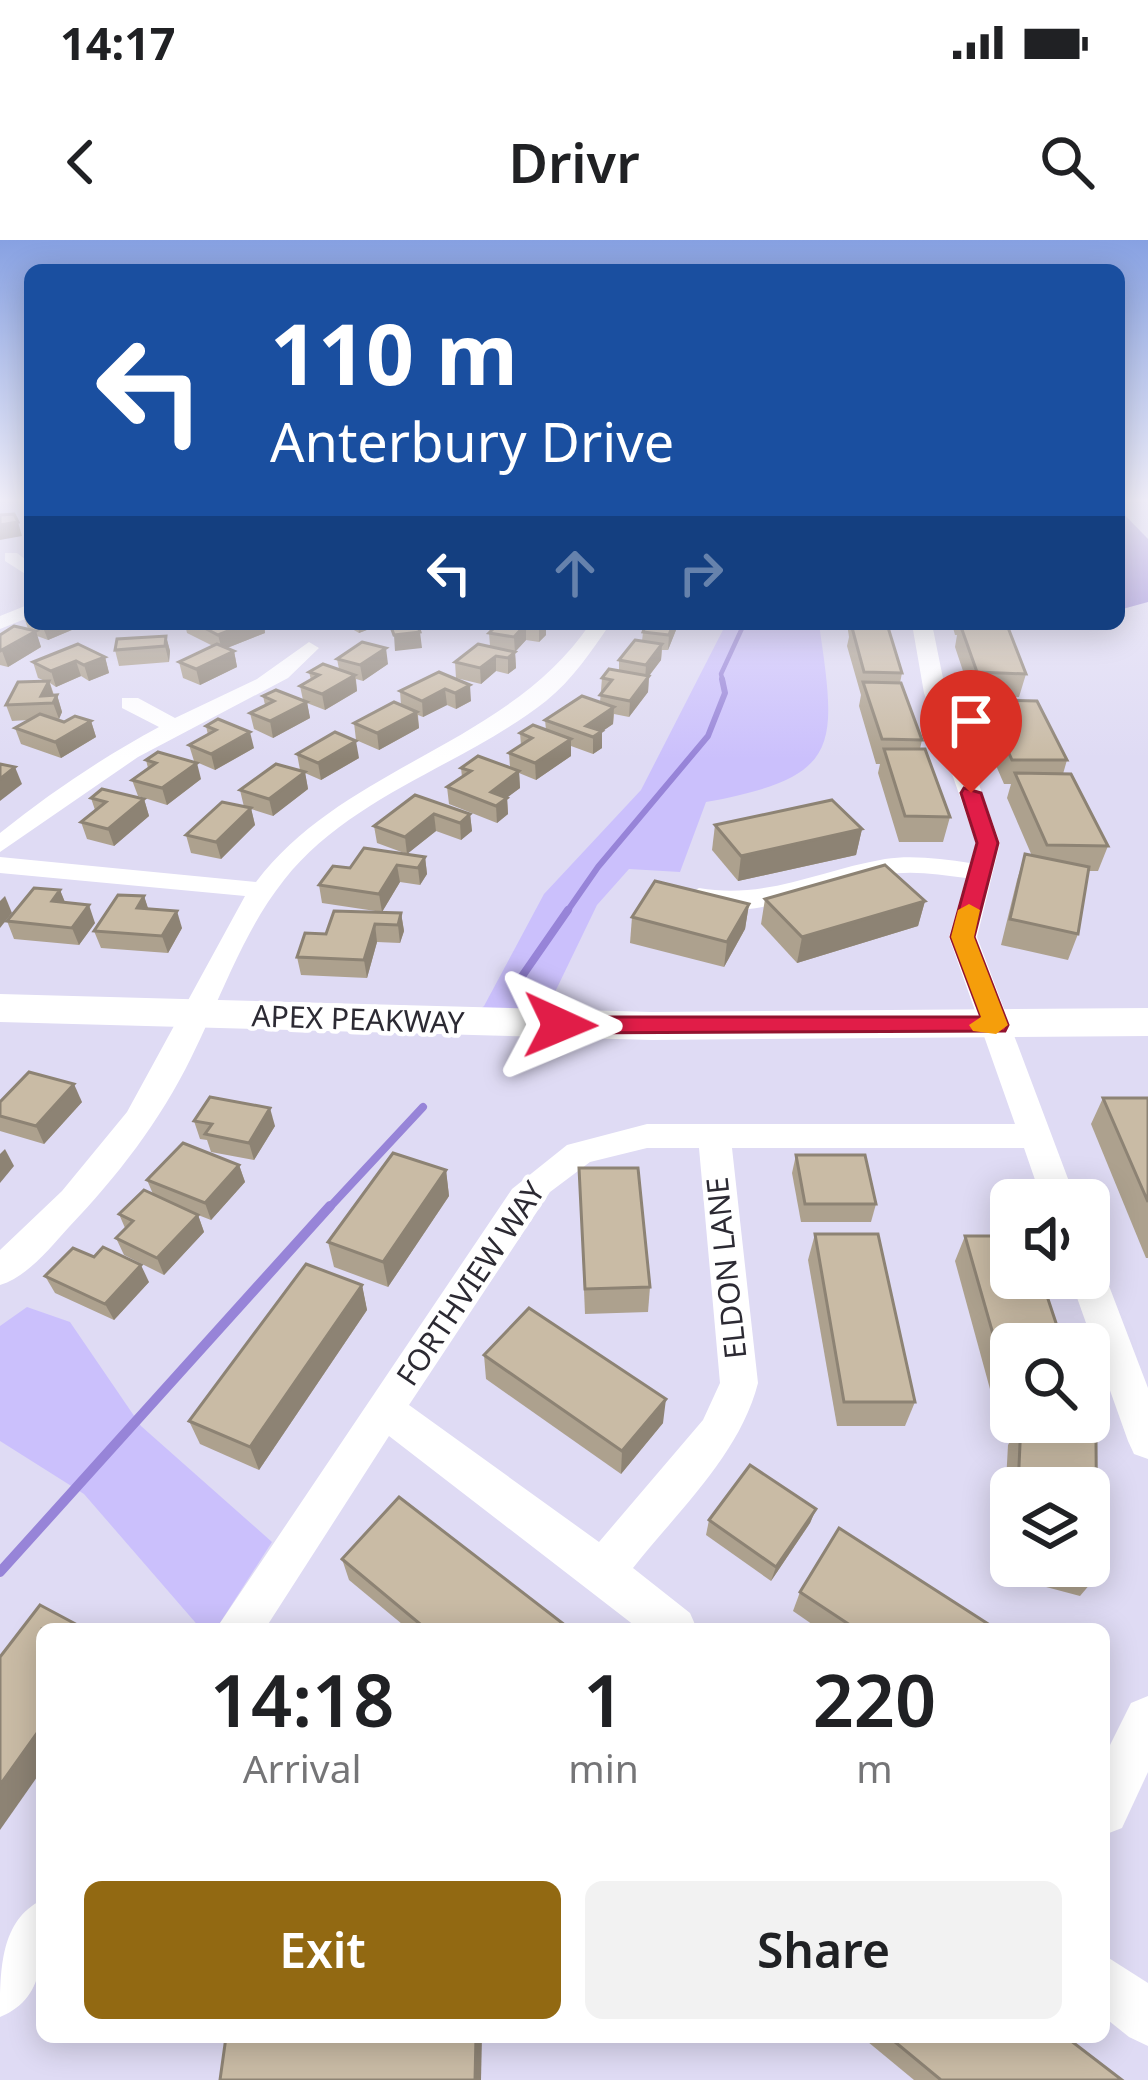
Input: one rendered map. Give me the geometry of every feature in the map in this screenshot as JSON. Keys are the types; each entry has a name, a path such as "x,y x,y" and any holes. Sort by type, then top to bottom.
{"main road":[{"name":"APEX PEAKWAY","path":"0,1008 652,1026 1148,1022"}],"street":[{"path":"0,1271 67,1208 125,1140 172,1066 260,890 347,808 536,698 570,667 596,630"},
{"path":"923,630 935,693 988,843 963,937 1051,1179"},
{"path":"0,844 80,784 176,727 292,668 309,648"},
{"path":"130,704 176,727"},
{"path":"0,865 260,890"},
{"path":"677,890 741,903 885,867 980,872"},
{"name":"FORTHVIEW WAY","path":"243,1623 524,1198 551,1167 605,1143 713,1135 1035,1136"},
{"name":"ELDON LANE","path":"603,1571 717,1433 739,1383 713,1135"},
{"path":"1096,1299 1148,1441"},
{"path":"385,1410 667,1623"},
{"path":"1110,1798 1148,1720"},
{"path":"0,1990 36,1936"},
{"path":"1110,1987 1148,2018"}],"shaded area":[{"path":"1125,587 1148,587 1148,602 1125,608"},
{"path":"723,630 820,630 827,728 820,750 806,767 784,781 706,802 680,872 629,869 597,905 542,1019 473,1015 484,1006 544,894 641,790"},
{"path":"27,1307 70,1322 141,1426 272,1542 220,1623 196,1623 84,1494 0,1441 0,1326"}],"building":[{"path":"14,626 36,631 0,651 0,635"},
{"path":"392,630 420,632 394,635"},
{"path":"492,630 520,630 514,637 489,633"},
{"path":"644,630 671,630 669,635"},
{"path":"853,630 889,630 902,673 864,672"},
{"path":"962,630 1009,630 1026,674 977,672"},
{"path":"166,636 165,646 115,650 117,639"},
{"path":"635,640 662,644 646,665 619,660"},
{"path":"362,642 386,648 360,665 337,659"},
{"path":"78,644 105,657 51,671 33,662"},
{"path":"217,644 234,651 196,669 179,662"},
{"path":"478,644 515,652 508,658 496,656 480,668 455,662"},
{"path":"323,664 355,675 322,694 300,686 319,675 309,672"},
{"path":"609,669 649,676 630,701 600,695 612,680 602,678"},
{"path":"439,672 470,685 455,693 445,689 422,701 400,691"},
{"path":"49,681 41,696 57,695 53,703 6,705 18,682"},
{"path":"863,682 901,683 922,740 882,739"},
{"path":"276,690 307,702 270,721 250,713 274,701 263,696"},
{"path":"582,696 614,707 586,726 602,731 593,737 545,720"},
{"path":"985,700 1037,701 1067,760 1012,760"},
{"path":"394,702 417,712 377,733 354,723"},
{"path":"40,714 64,722 75,716 91,721 55,742 15,728"},
{"path":"218,719 250,732 211,754 189,745 216,730 206,726"},
{"path":"533,725 571,739 535,763 509,753 532,738 520,733"},
{"path":"335,732 356,741 318,763 297,754"},
{"path":"884,749 925,749 950,817 905,816"},
{"path":"158,752 197,763 162,788 132,780 156,763 146,760"},
{"path":"478,756 519,771 491,792 507,798 496,806 447,787 471,771 461,768"},
{"path":"0,764 15,767 0,779"},
{"path":"276,764 305,772 269,799 240,790"},
{"path":"1015,773 1071,774 1108,846 1047,845"},
{"path":"102,789 144,799 108,829 81,822 106,802 91,798"},
{"path":"415,795 470,814 460,823 434,814 405,837 374,826"},
{"path":"832,800 862,829 741,856 715,825"},
{"path":"222,802 251,808 216,842 186,835"},
{"path":"364,848 425,857 418,868 397,865 379,894 319,885 333,866 350,868"},
{"path":"1025,854 1089,867 1078,934 1010,919"},
{"path":"885,865 925,901 802,937 765,899"},
{"path":"655,881 749,904 727,942 632,917"},
{"path":"34,888 60,890 52,901 89,905 72,928 7,921"},
{"path":"118,895 144,896 137,908 177,911 162,936 94,931"},
{"path":"334,911 401,913 398,925 375,924 364,960 297,957 305,933 326,934"},
{"path":"29,1072 74,1084 36,1126 0,1116 0,1102"},
{"path":"210,1097 270,1108 249,1143 205,1134 212,1124 194,1121"},
{"path":"1103,1098 1148,1098 1148,1202"},
{"path":"183,1143 239,1165 205,1203 147,1180"},
{"path":"393,1153 446,1170 383,1262 328,1242"},
{"path":"796,1155 865,1155 876,1204 805,1204"},
{"path":"579,1168 638,1168 650,1287 585,1289"},
{"path":"144,1190 198,1215 157,1258 116,1238 133,1221 119,1214"},
{"path":"815,1234 878,1234 915,1402 844,1402"},
{"path":"965,1236 990,1236 990,1299 1048,1299 1056,1323 990,1324"},
{"path":"103,1247 141,1265 105,1304 45,1276 73,1248 94,1257"},
{"path":"306,1264 362,1285 250,1447 189,1421"},
{"path":"529,1308 666,1399 622,1451 484,1355"},
{"path":"1020,1443 1096,1443 1096,1467 1019,1467"},
{"path":"750,1465 816,1509 776,1567 709,1520"},
{"path":"399,1497 562,1623 419,1623 342,1559"},
{"path":"839,1528 987,1623 847,1623 800,1592"},
{"path":"40,1605 74,1623 36,1623 36,1734 0,1785 0,1657"},
{"path":"225,2043 476,2043 475,2080 220,2080"},
{"path":"896,2043 1074,2043 1122,2080 941,2080"}],"waterway":[{"path":"723,682 721,674 741,630"},
{"path":"566,913 598,867 708,736 725,693 722,679"},
{"path":"518,982 568,910"},
{"path":"328,1209 423,1107"},
{"path":"0,1572 330,1206"}],"slow traffic":[{"path":"969,910 965,948 996,1025 982,1025"}],"route":[{"path":"560,1025 996,1025 963,937 988,843 971,793"}]}
